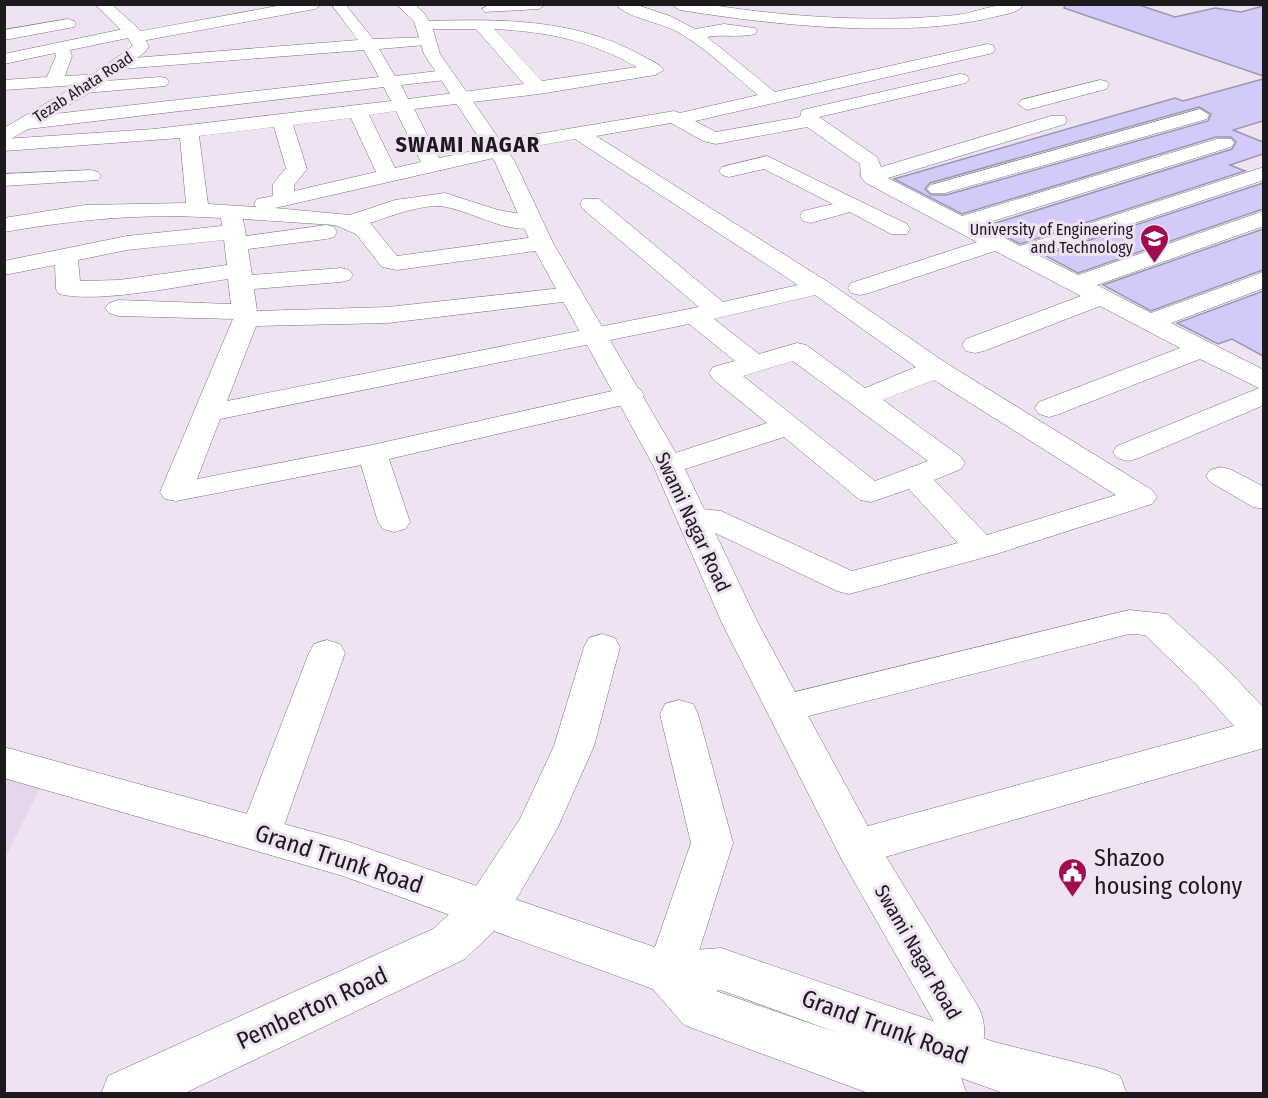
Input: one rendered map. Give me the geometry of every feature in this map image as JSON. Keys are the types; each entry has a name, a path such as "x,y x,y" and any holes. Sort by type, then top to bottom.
{"street":[{"path":"4,59 61,48 131,29 315,4"},
{"path":"284,69 373,52 416,21 539,4"},
{"path":"885,4 907,22"},
{"path":"680,5 799,22 907,22 969,18 1001,13 1015,6 1010,4"},
{"path":"338,6 347,11 373,52 433,166"},
{"path":"623,11 669,21 692,35 773,97 810,118 870,161 880,182 1263,381"},
{"path":"4,35 93,15 131,29 209,40"},
{"path":"541,29 582,20"},
{"path":"28,123 388,81 538,89 656,70 605,44 541,29 416,21"},
{"name":"Swami Nagar Road","path":"416,21 505,162 537,232 593,336 630,395 668,465 740,622 857,847 962,1024 949,1073"},
{"path":"335,29 380,25"},
{"path":"481,25 538,89"},
{"name":"Tezab Ahata Road","path":"4,137 120,64 131,29"},
{"path":"692,35 724,29 766,37 709,49"},
{"path":"497,42 516,40 525,43"},
{"path":"234,229 284,199 433,166 497,149 663,118 678,119 987,48 945,41"},
{"path":"54,82 64,56 61,48"},
{"path":"120,64 373,52"},
{"path":"577,67 591,80"},
{"path":"678,119 716,138 810,118 960,79"},
{"path":"4,85 181,80"},
{"path":"811,216 849,203 880,182 990,141 1058,120 1028,103 1100,85"},
{"path":"4,145 108,139 282,122 401,105 455,86"},
{"path":"358,112 388,176"},
{"path":"938,189 1200,115"},
{"path":"282,122 297,169 284,184 284,199"},
{"path":"189,131 198,210"},
{"path":"580,134 633,170 819,286 936,369 1141,497 981,548 849,583 710,518 692,518"},
{"path":"1016,134 1064,154"},
{"path":"74,214 108,139"},
{"path":"1112,140 1263,210"},
{"path":"990,141 1037,162"},
{"path":"961,224 1224,143"},
{"path":"35,179 48,154"},
{"path":"729,171 767,162 899,229"},
{"path":"1010,169 1062,193"},
{"path":"1019,254 1263,173"},
{"path":"4,180 91,176"},
{"path":"760,185 794,176"},
{"path":"4,225 74,214 166,208 198,210 234,229 355,225 395,207 445,199 537,232"},
{"path":"1034,202 1147,259"},
{"path":"591,204 706,313 755,364"},
{"path":"1153,210 1212,236"},
{"path":"1077,284 1263,218"},
{"path":"4,268 127,243 234,229 339,219 355,225 390,262 397,263 537,232"},
{"path":"234,229 245,316 176,492 372,454 630,395"},
{"path":"860,288 997,243"},
{"path":"66,255 68,289 240,276 341,275"},
{"path":"1149,322 1263,279"},
{"path":"208,413 706,313 819,286"},
{"path":"118,308 245,316 388,315 571,294"},
{"path":"975,345 1101,297"},
{"path":"1049,408 1201,349"},
{"path":"798,351 862,399 950,462 871,494 723,373 798,351"},
{"path":"862,399 936,369"},
{"path":"1128,452 1263,395"},
{"path":"668,465 788,426"},
{"path":"372,454 393,522"},
{"path":"914,476 981,548"},
{"path":"1221,476 1263,500"},
{"path":"784,708 1129,622 1154,623 1210,675 1254,723 1251,737 857,847"},
{"name":"Pemberton Road","path":"126,1094 449,944 487,908 536,829 574,747 602,647"},
{"path":"261,834 327,653"},
{"path":"669,973 712,843 679,714"},
{"name":"Grand Trunk Road","path":"4,762 346,859 487,908 669,973 701,1009 949,1073 994,1066 1102,1094"}],"shaded area":[{"path":"5,762 47,774 5,858"}],"building":[{"path":"1065,4 1136,4 1175,17 1215,8 1241,12 1263,6 1263,76 1064,8"},
{"path":"1263,79 1263,121 1233,130 1263,142 1263,154 1230,165 1245,171 1020,244 986,226 1232,149 1236,142 1231,137 1216,137 962,214 894,179 1175,98 1183,101","holes":["1199,107 1211,114 1208,121 946,195 931,195 925,189 930,183"]},
{"path":"1263,183 1263,209 1078,273 1044,255"},
{"path":"1263,229 1263,270 1151,311 1103,285"},
{"path":"1263,291 1263,356 1232,339 1218,344 1177,323"}],"place":[{"name":"University of Engineering and Technology","path":"1154,264"},
{"name":"Shazoo housing colony","path":"1073,898"}],"district":[{"name":"SWAMI NAGAR","path":"468,144"}]}
